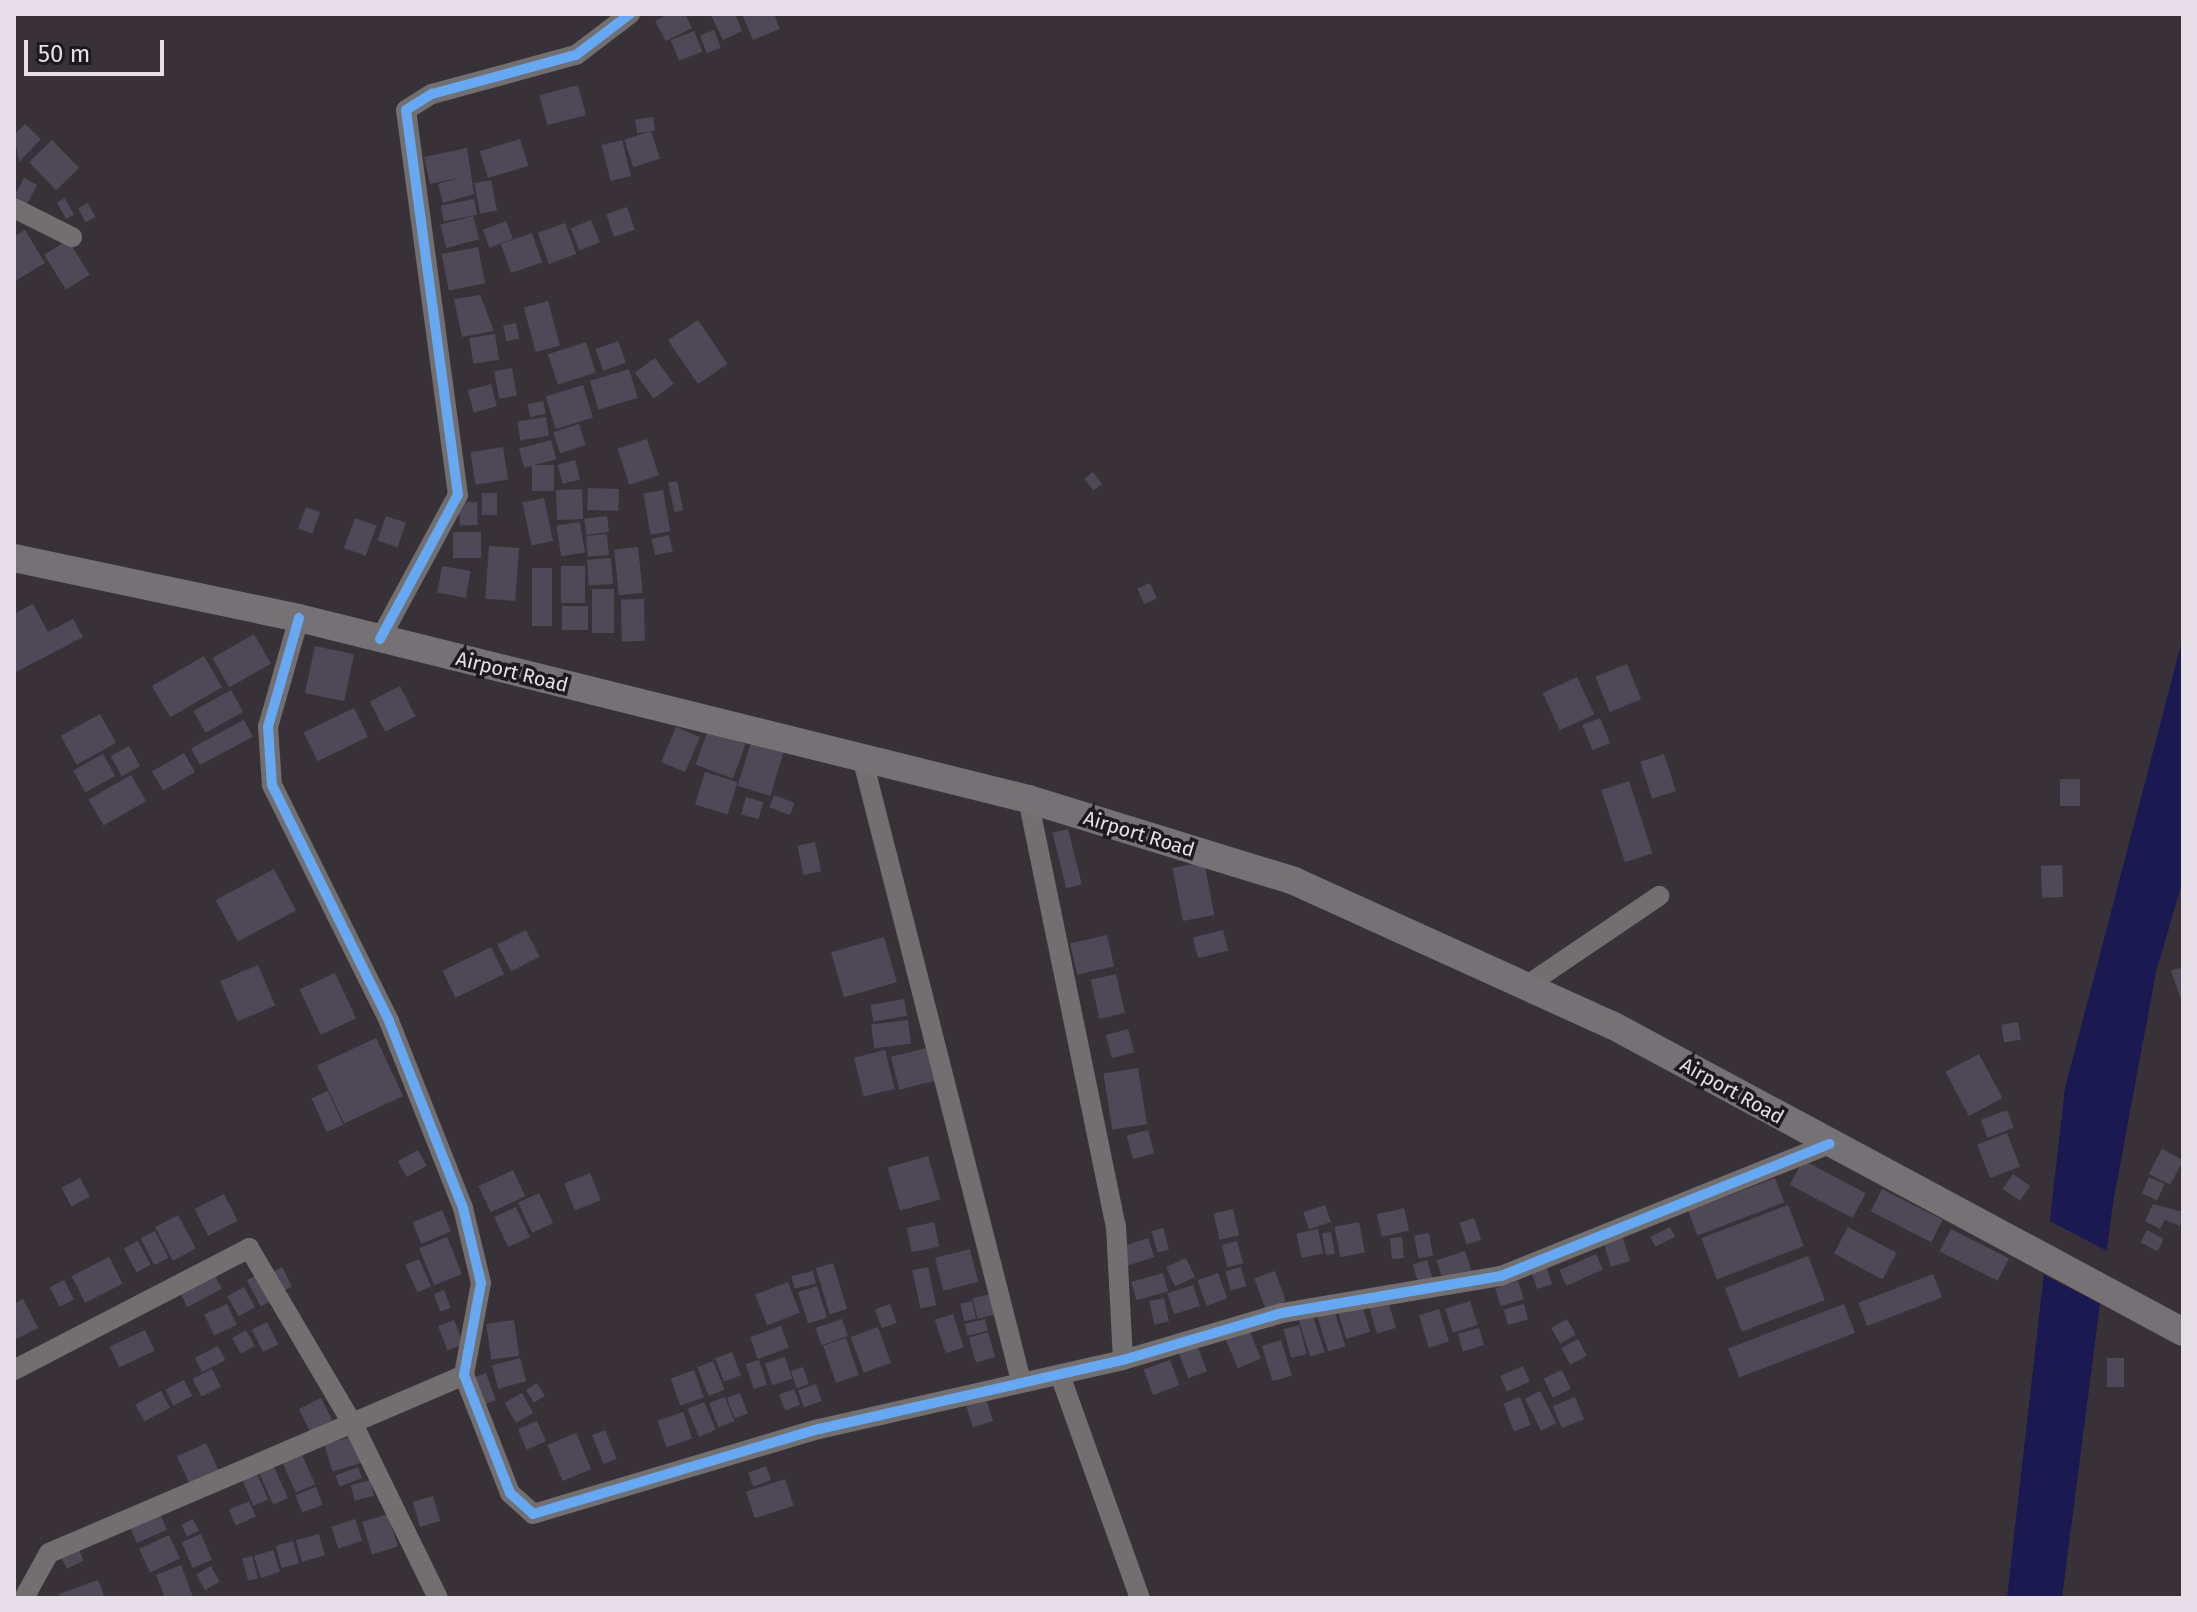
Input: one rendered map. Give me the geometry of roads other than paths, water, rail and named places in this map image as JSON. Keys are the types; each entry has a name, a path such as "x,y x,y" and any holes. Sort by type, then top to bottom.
{"main road":[{"name":"Airport Road","path":"14,558 299,618 863,761 1028,799 1294,881 1526,986 2183,1332"}],"street":[{"path":"380,639 458,495 406,110 432,94 576,55 630,14"},
{"path":"14,208 72,237"},
{"path":"299,618 268,727 272,785 389,1021 463,1208 481,1283 464,1375 510,1493 524,1509 545,1515 819,1429 1123,1360 1282,1313 1501,1276 1830,1144"},
{"path":"863,761 1021,1381"},
{"path":"1028,799 1116,1226 1123,1360"},
{"path":"1526,986 1659,896"},
{"path":"14,1370 249,1248 354,1426 438,1598"},
{"path":"24,1598 49,1553 354,1426 464,1375"},
{"path":"1060,1375 1140,1598"}]}
